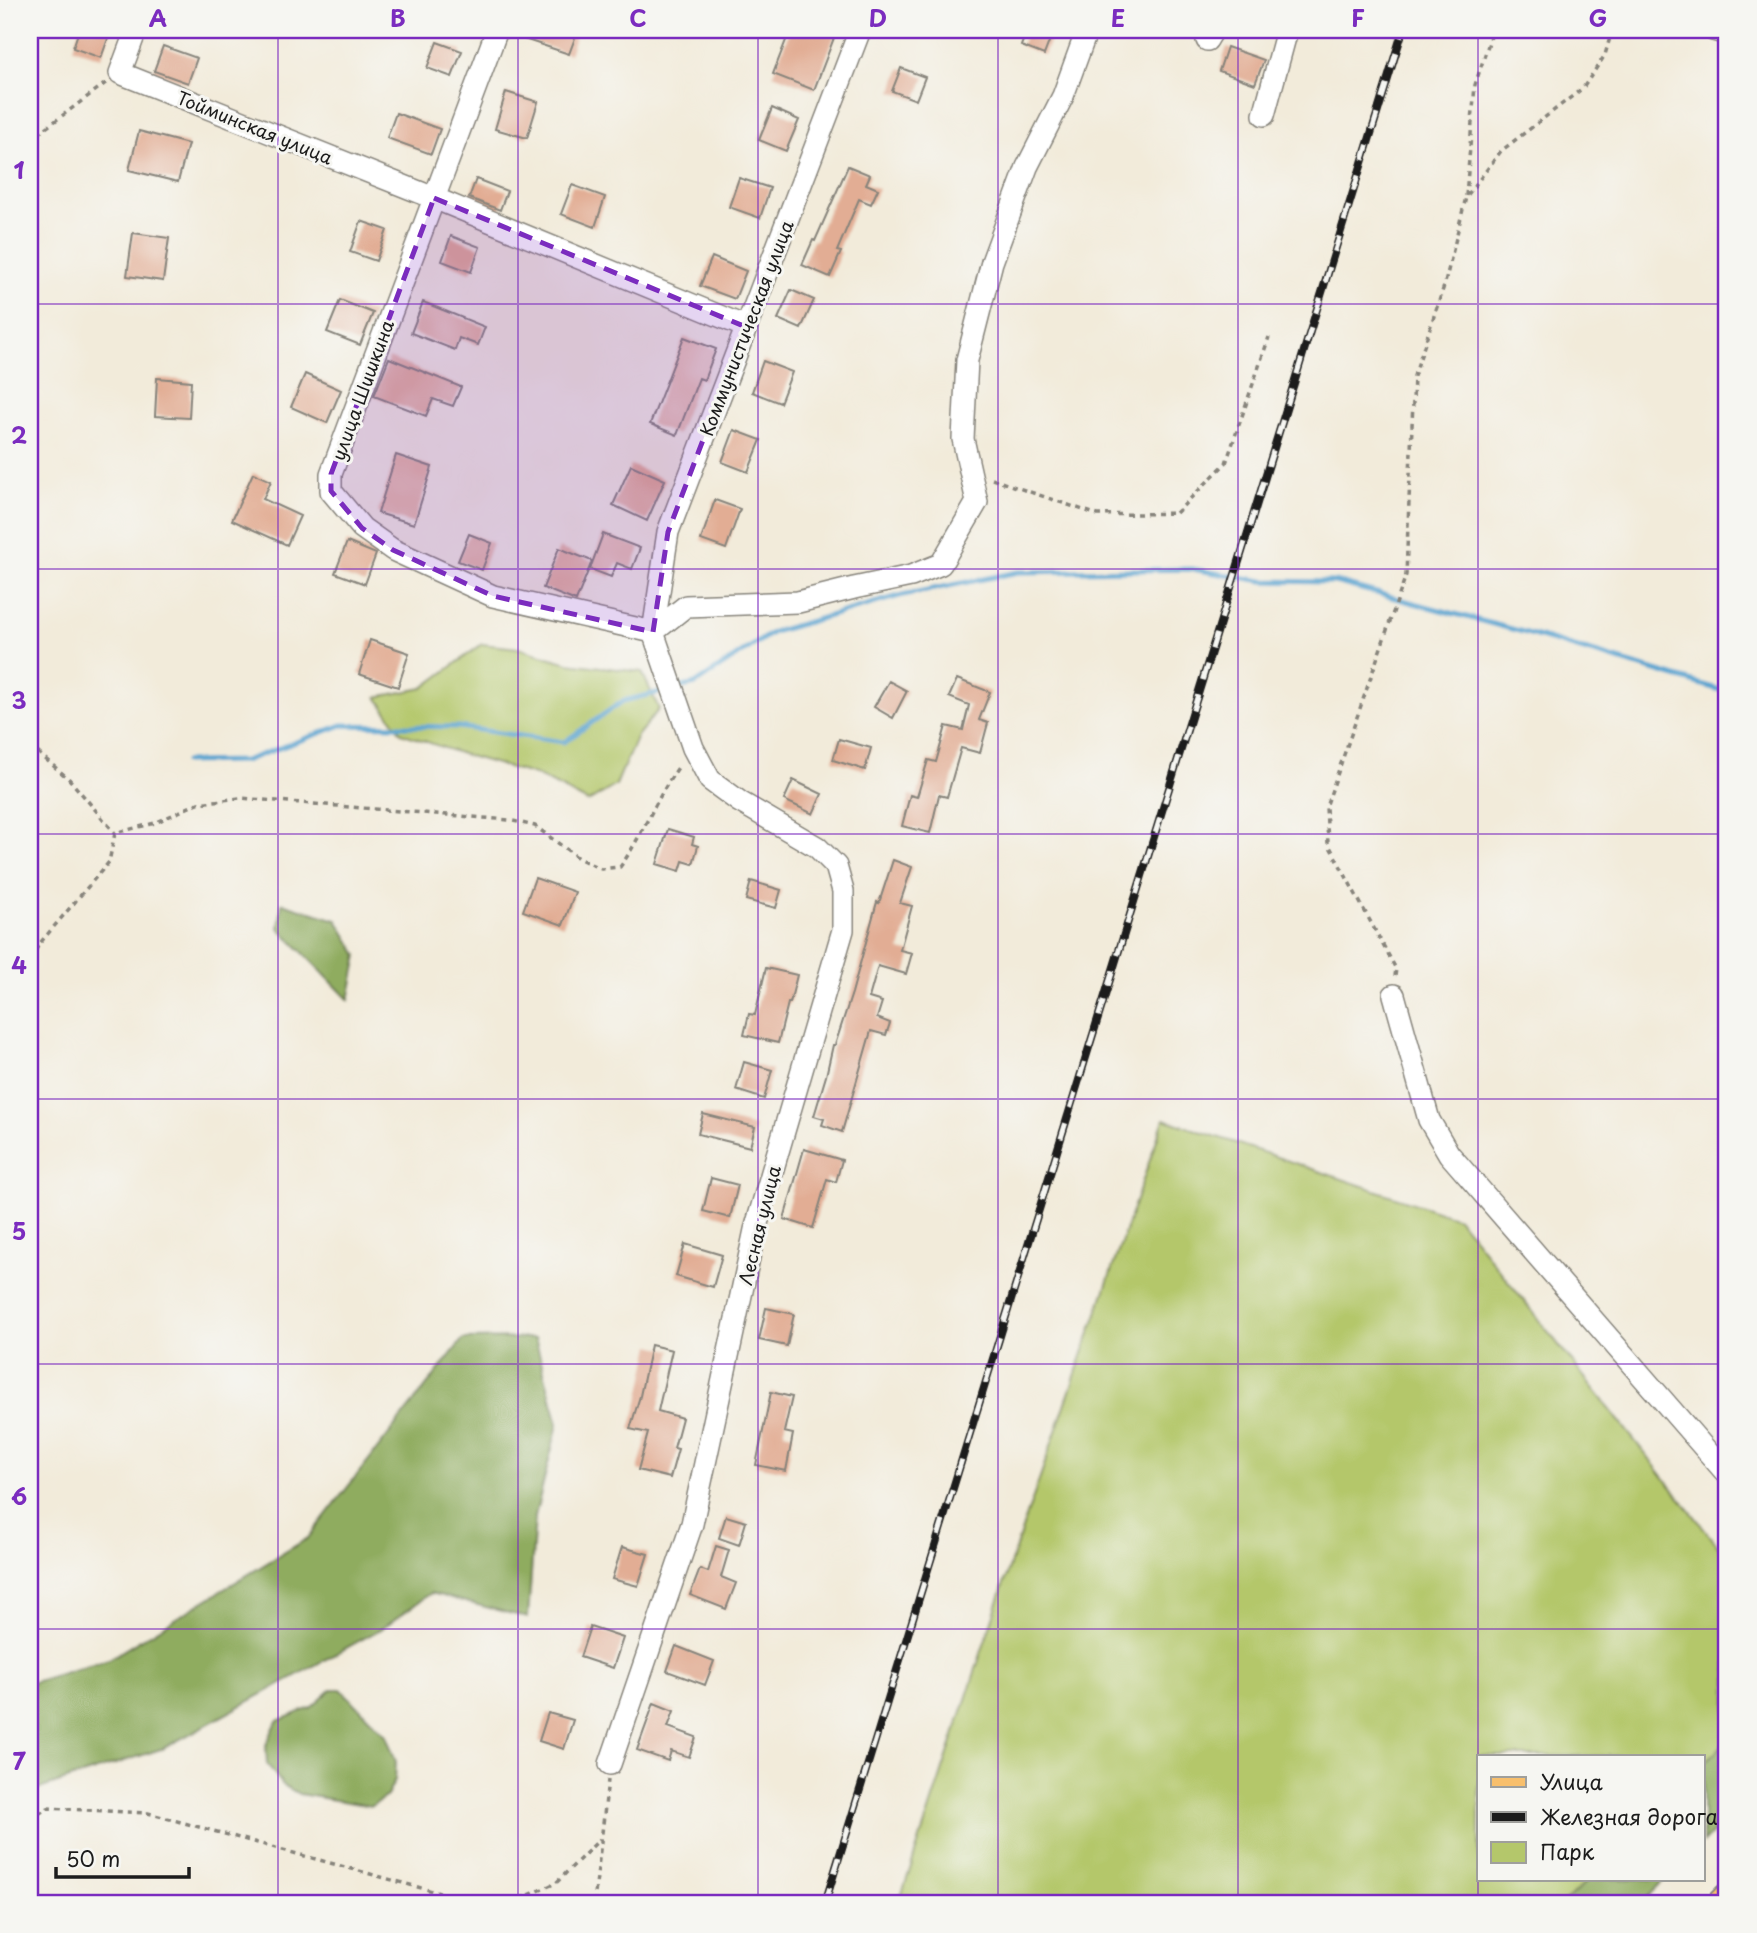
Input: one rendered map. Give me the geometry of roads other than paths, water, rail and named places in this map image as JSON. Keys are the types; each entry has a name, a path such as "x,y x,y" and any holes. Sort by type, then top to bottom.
{"main road":[{"path":"1721,1903 1727,1897"}],"street":[{"name":"Тойминская улица","path":"136,30 120,73 434,198 746,327"},
{"name":"улица Шишкина","path":"497,30 331,474 331,491 362,528 393,550 493,596 656,640"},
{"name":"Коммунистическая улица","path":"656,640 668,532 860,30"},
{"path":"656,640 686,606 798,602 911,576 941,564 977,502 963,439 967,360 992,262 1027,167 1063,96 1087,30"},
{"path":"1264,115 1287,30"},
{"path":"1713,30 1727,34"},
{"name":"Лесная улица","path":"610,1764 692,1524 755,1230 843,930 843,891 836,866 817,847 740,802 710,780 693,748 656,640"},
{"path":"1394,995 1429,1120 1449,1154 1727,1474"}],"waterway":[{"path":"678,688 695,684 773,632 903,595 1018,572 1192,569 1263,581 1335,582 1523,632 1727,692"},
{"path":"185,762 244,761 342,725 458,727 564,742 623,701 669,690"}],"railway":[{"path":"825,1903 1403,30"}]}
